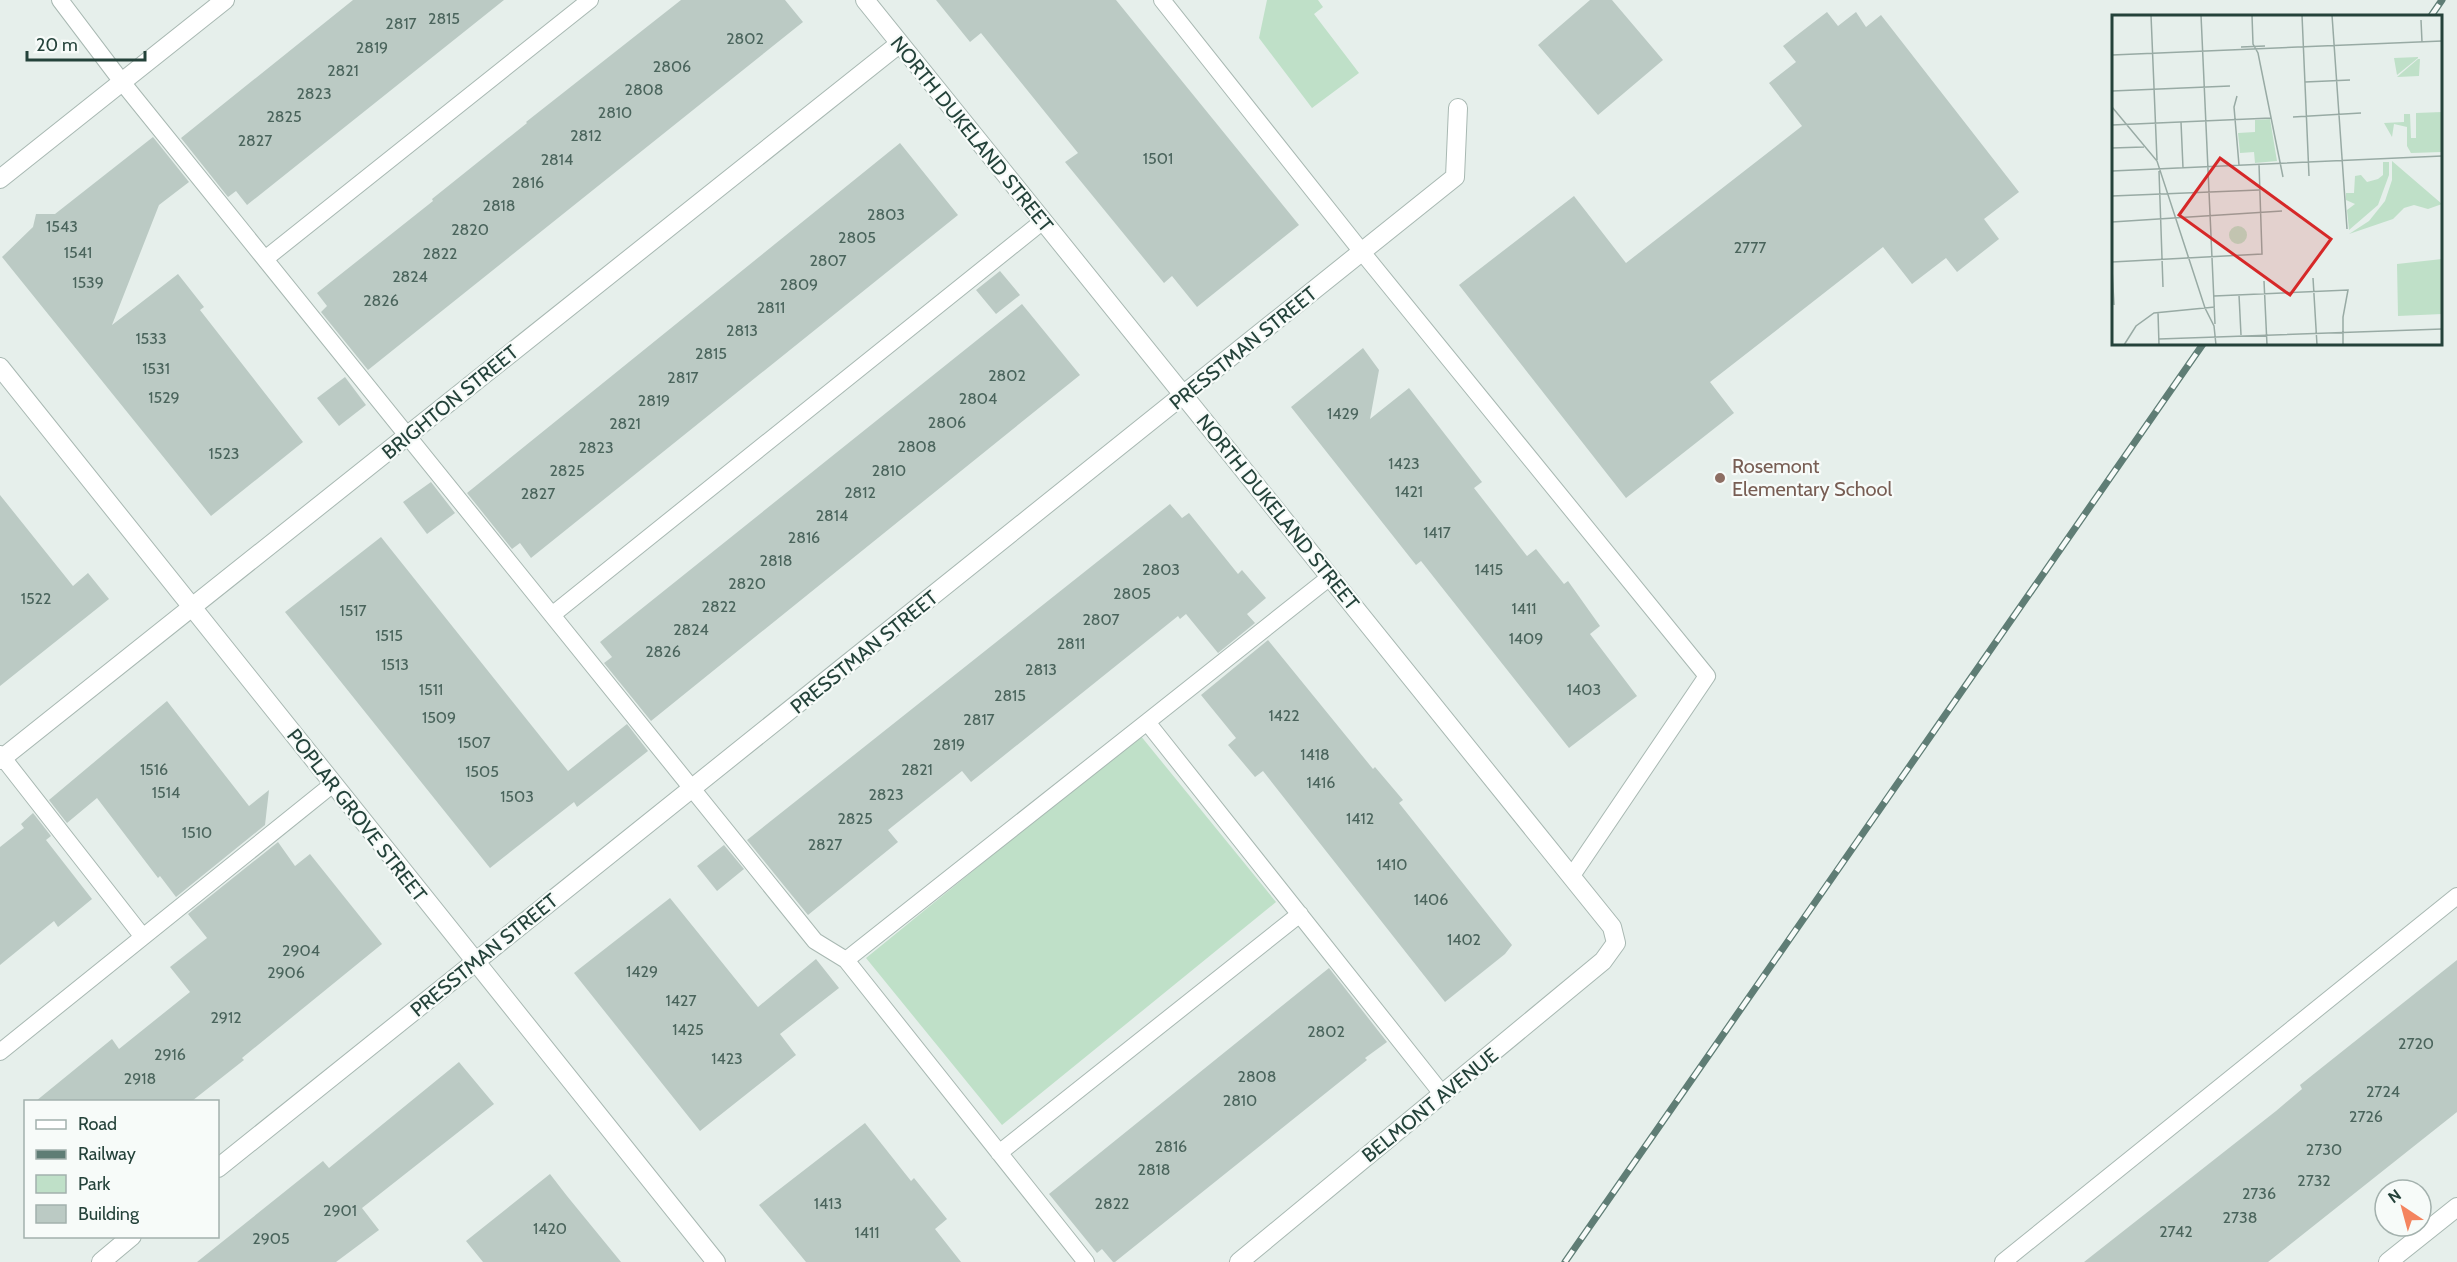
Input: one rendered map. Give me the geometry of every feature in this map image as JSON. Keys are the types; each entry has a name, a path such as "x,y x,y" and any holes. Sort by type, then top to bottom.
{"street":[{"path":"0,179 225,0"},
{"name":"NORTH DUKELAND STREET","path":"865,0 1612,927 1616,943"},
{"name":"BRIGHTON STREET","path":"1,757 899,44"},
{"name":"PRESSTMAN STREET","path":"219,1167 1455,177 1458,108"},
{"name":"POPLAR GROVE STREET","path":"0,367 716,1262"},
{"name":"BELMONT AVENUE","path":"1239,1262 1604,961 1616,943"},
{"path":"2388,1262 2457,1207"},
{"path":"101,1262 130,1238"}],"lane":[{"path":"60,0 122,82 815,941 846,960 1086,1262"},
{"path":"265,259 590,0"},
{"path":"1162,0 1362,252 1707,676 1571,877"},
{"path":"552,615 1043,221"},
{"path":"846,960 1330,576"},
{"path":"1147,722 1443,1095"},
{"path":"1,757 143,937"},
{"path":"0,1052 333,784"},
{"path":"2003,1262 2457,896"},
{"path":"999,1152 1300,914"}],"green space":[{"path":"1267,0 1318,0 1323,7 1314,14 1359,73 1312,108 1259,38"},
{"path":"1140,735 1276,902 1002,1125 866,958"}],"building":[{"path":"353,0 504,0 247,205 236,191 228,197 181,138"},
{"path":"681,0 785,0 803,22 368,370 321,312 327,306 317,293 433,201 432,199 526,122"},
{"path":"936,0 1116,0 1299,225 1197,307 1172,276 1164,283 1065,162 1078,153 981,33 970,42"},
{"path":"1590,0 1612,0 1663,60 1598,115 1538,45"},
{"path":"1827,12 1838,26 1856,12 1866,27 1881,15 2019,192 1984,219 1999,239 1957,272 1946,258 1912,284 1883,247 1710,382 1734,413 1626,498 1459,285 1574,196 1626,263 1802,126 1769,83 1796,62 1783,46"},
{"path":"153,137 189,182 159,205 112,325 178,274 204,307 200,310 303,442 211,516 2,257 33,227 36,214 55,214"},
{"path":"900,143 958,215 531,558 520,543 512,549 467,493"},
{"path":"1000,271 1020,295 996,314 976,290"},
{"path":"1022,304 1080,375 651,721 604,663 612,657 600,642"},
{"path":"1363,348 1379,370 1370,419 1409,388 1482,482 1474,488 1527,556 1536,549 1564,584 1568,581 1600,626 1590,634 1637,696 1569,748 1421,561 1416,565 1291,407"},
{"path":"345,377 366,405 339,426 317,398"},
{"path":"431,482 455,513 427,534 403,502"},
{"path":"0,495 73,586 88,573 109,599 0,686"},
{"path":"1170,504 1182,518 1189,513 1238,574 1242,570 1266,598 1247,614 1255,623 1218,653 1186,614 1180,619 1178,616 971,782 962,771 888,830 898,842 808,915 747,840"},
{"path":"381,537 568,771 627,724 648,751 577,807 574,802 490,868 285,612"},
{"path":"1268,640 1373,769 1375,767 1403,800 1399,803 1512,945 1505,954 1445,1002 1263,771 1255,777 1228,745 1236,738 1201,695"},
{"path":"167,701 249,806 269,790 265,825 176,897 160,876 158,878 97,798 67,823 49,800"},
{"path":"33,813 51,836 46,840 92,899 58,927 54,921 0,965 0,847 24,828 21,824"},
{"path":"278,842 295,866 310,854 382,944 193,1100 37,1100 112,1039 119,1049 190,992 170,967 207,938 188,914"},
{"path":"724,845 744,869 717,891 697,866"},
{"path":"670,898 758,1007 816,959 839,988 780,1034 796,1055 700,1131 574,973"},
{"path":"2457,960 2457,1112 2268,1262 2084,1262 2276,1111 2302,1089 2300,1085"},
{"path":"1329,968 1387,1042 1115,1262 1102,1249 1097,1253 1049,1194"},
{"path":"459,1062 494,1104 362,1208 379,1230 336,1262 197,1262 323,1161 329,1168"},
{"path":"865,1123 911,1181 914,1178 947,1219 935,1229 961,1262 806,1262 759,1205"},
{"path":"550,1174 621,1262 483,1262 466,1241"}],"railway":[{"path":"2432,15 2442,0"},
{"path":"1565,1262 2202,345"}],"place":[{"name":"Rosemont Elementary School","path":"1720,478"}]}
